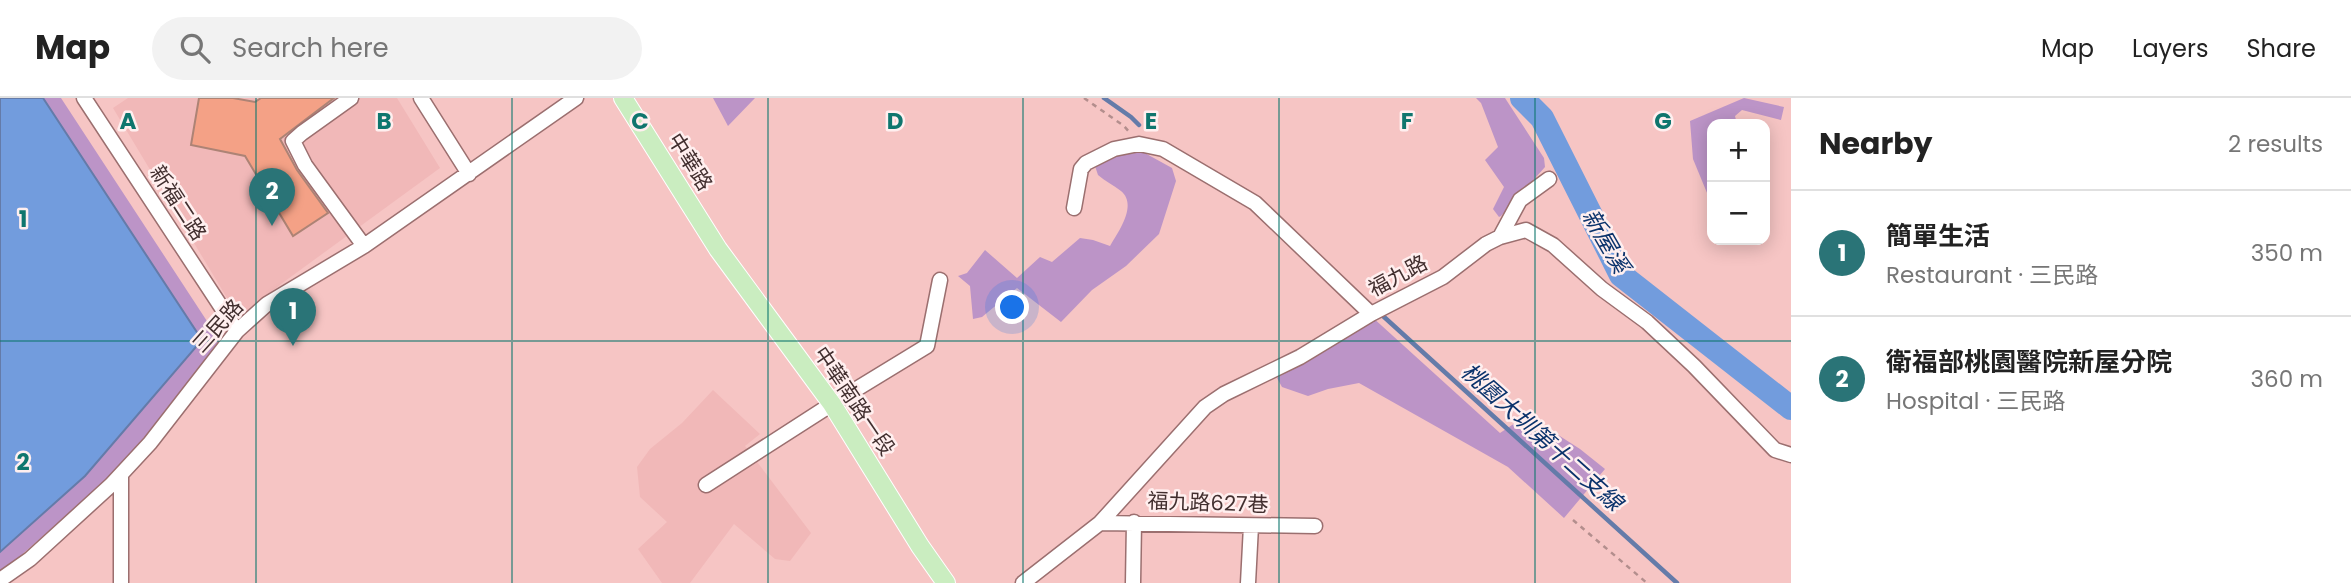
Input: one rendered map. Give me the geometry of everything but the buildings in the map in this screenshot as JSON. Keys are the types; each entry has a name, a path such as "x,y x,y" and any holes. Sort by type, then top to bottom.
{"main road":[{"name":"中華路","path":"624,98 718,249"},
{"name":"中華南路一段","path":"718,249 832,404 946,583"}],"street":[{"path":"351,98 293,141 305,165 364,246"},
{"path":"421,98 469,174"},
{"name":"三民路","path":"0,580 30,559 121,475 150,443 237,331 267,304 364,246 576,98"},
{"name":"新福二路","path":"86,99 237,331"},
{"path":"1074,208 1081,169 1086,163 1114,149 1139,144 1163,149 1255,203 1371,314"},
{"path":"1500,237 1520,200 1549,179"},
{"name":"福九路","path":"1023,583 1101,523 1205,407 1224,394 1300,357 1371,314 1443,277 1486,244 1526,230 1553,245 1602,289 1647,323 1694,366 1774,450 1791,455"},
{"path":"706,485 927,346 940,280"},
{"path":"121,475 121,583"},
{"path":"1133,583 1134,522"},
{"name":"福九路627巷","path":"1101,523 1315,526"},
{"path":"1248,583 1251,526"}],"path":[{"path":"1084,98 1124,126 1139,144"},
{"path":"1573,520 1647,583"}],"shaded area":[{"path":"0,98 61,98 220,341 130,459 0,574"},
{"path":"128,98 397,98 440,168 281,284 239,318 113,108"},
{"path":"713,98 755,98 728,126"},
{"path":"1476,98 1505,98 1544,158 1545,167 1499,217 1493,209 1504,187 1485,160 1498,147 1481,103"},
{"path":"1744,98 1784,107 1781,120 1742,110 1735,116 1736,119 1707,119 1707,193 1693,159 1690,121"},
{"path":"1143,152 1172,168 1176,181 1159,234 1126,266 1092,290 1061,322 1017,288 982,317 973,319 970,286 958,276 967,273 985,250 1017,278 1040,257 1052,262 1080,238 1110,246 1125,218 1128,204 1121,191 1098,175 1095,166 1107,157"},
{"path":"1371,316 1500,433 1515,423 1546,438 1552,431 1605,469 1564,518 1508,467 1359,383 1308,396 1282,387 1277,378"},
{"path":"713,390 760,434 745,446 811,533 790,561 775,559 734,524 690,583 662,583 638,549 667,522 640,497 637,467 650,449 682,423"}],"water":[{"path":"0,98 43,98 202,340 85,476 0,552"}],"waterway":[{"name":"桃園大圳第十二支線","path":"1104,98 1139,125"},
{"name":"新屋溪","path":"1522,98 1542,118 1621,275 1791,408"},
{"name":"桃園大圳第十二支線","path":"1383,316 1677,583"}],"place":[{"name":"衛福部桃園醫院新屋分院","path":"272,226"},
{"name":"簡單生活","path":"293,346"}]}
